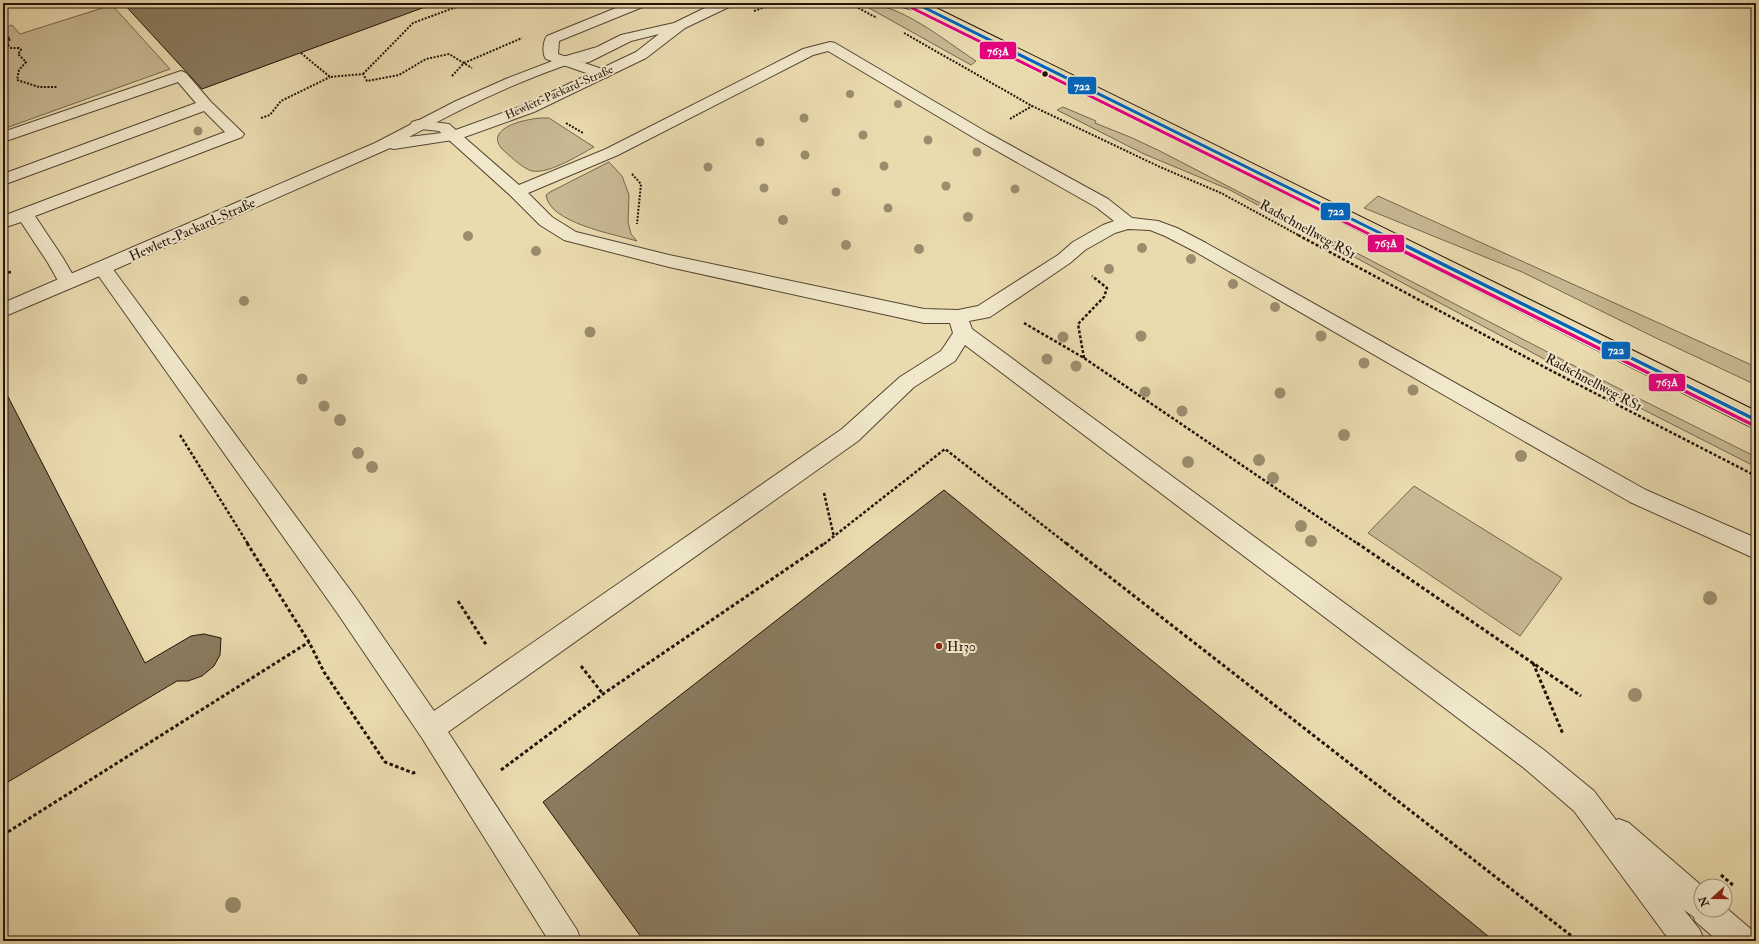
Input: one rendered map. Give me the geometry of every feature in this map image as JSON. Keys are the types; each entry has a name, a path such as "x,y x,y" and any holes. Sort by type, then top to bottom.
{"main road":[{"path":"921,6 1756,420"}],"street":[{"path":"603,74 551,56 552,39 640,3"},
{"name":"Hewlett-Packard-Straße","path":"381,146 448,131 528,109 641,55 680,25 726,3"},
{"path":"903,3 921,6"},
{"name":"Hewlett-Packard-Straße","path":"3,310 381,146 418,125 497,87 568,63 626,38 680,25"},
{"path":"517,192 612,152 808,52 830,46 982,136 1102,203 1127,223"},
{"name":"Hewlett-Packard-Straße","path":"448,131 454,118 565,70 568,63"},
{"path":"3,137 181,76 206,105 236,134 3,222"},
{"path":"3,180 206,105"},
{"path":"418,125 448,131 517,192 546,221 570,236 669,261 960,325 1523,750 1584,801 1693,898"},
{"path":"25,214 57,262 68,282"},
{"path":"431,729 850,436 907,382 948,356 960,325 983,312 1064,259 1079,246 1109,229 1127,223 1152,225 1171,232 1317,313 1560,453 1638,496 1687,518 1715,528 1756,549"},
{"path":"102,268 347,606 451,759 566,941"},
{"path":"1584,801 1689,941"},
{"path":"1715,918 1742,941"}],"path":[{"path":"232,130 270,115 281,101 330,77 363,74 413,23 467,3"},
{"path":"849,3 881,20"},
{"path":"3,32 10,39"},
{"name":"Radschnellweg RS1","path":"901,32 1032,106 1160,168 1221,193 1541,366 1756,476"},
{"path":"3,40 10,39"},
{"path":"10,39 7,44 11,48 19,48 21,50 18,54 26,62 21,66 16,74 17,80 22,82"},
{"path":"300,52 330,77"},
{"path":"363,74 367,81 399,75 426,58 449,54 497,87"},
{"path":"528,109 539,117 548,112 612,152 641,184 636,225 640,230"},
{"path":"1064,259 1100,281 1107,288 1104,297 1078,324 1084,358"},
{"path":"983,312 1015,318 1084,358 1581,696"},
{"path":"178,432 309,642 324,672 385,762 413,773 451,759"},
{"path":"497,773 603,694 834,537 946,449 1578,941"},
{"path":"823,487 834,537"},
{"path":"458,601 507,676"},
{"path":"3,834 309,642"},
{"path":"1533,663 1564,735"},
{"path":"580,664 603,694"}],"shaded area":[{"path":"860,3 891,9 906,16 935,33 976,61 971,65"},
{"path":"112,5 170,69 3,129 3,28 12,25 20,34"},
{"path":"1063,107 1096,121 1095,123 1158,150 1588,373 1756,457 1756,467 1546,360 1228,189 1144,154 1057,110"},
{"path":"537,118 549,118 594,147 553,168 536,171 525,168 502,149 498,141 499,135 510,125"},
{"path":"609,162 622,176 629,195 628,222 631,234 637,241 599,231 570,220 558,213 550,205 546,195"},
{"path":"1378,196 1756,367 1756,385 1522,272 1364,208"},
{"path":"1414,486 1562,578 1520,636 1368,533"}],"building":[{"path":"123,3 424,3 425,7 202,89"},
{"path":"3,387 145,663 191,636 204,634 221,638 220,655 214,666 202,676 188,681 177,681 3,785"},
{"name":"H130","path":"944,490 1494,941 644,941 543,802"}],"transit line":[{"name":"722","path":"915,3 1756,420"},
{"name":"763A","path":"912,8 1753,425"}],"place":[{"name":"H130","path":"939,646"}]}
